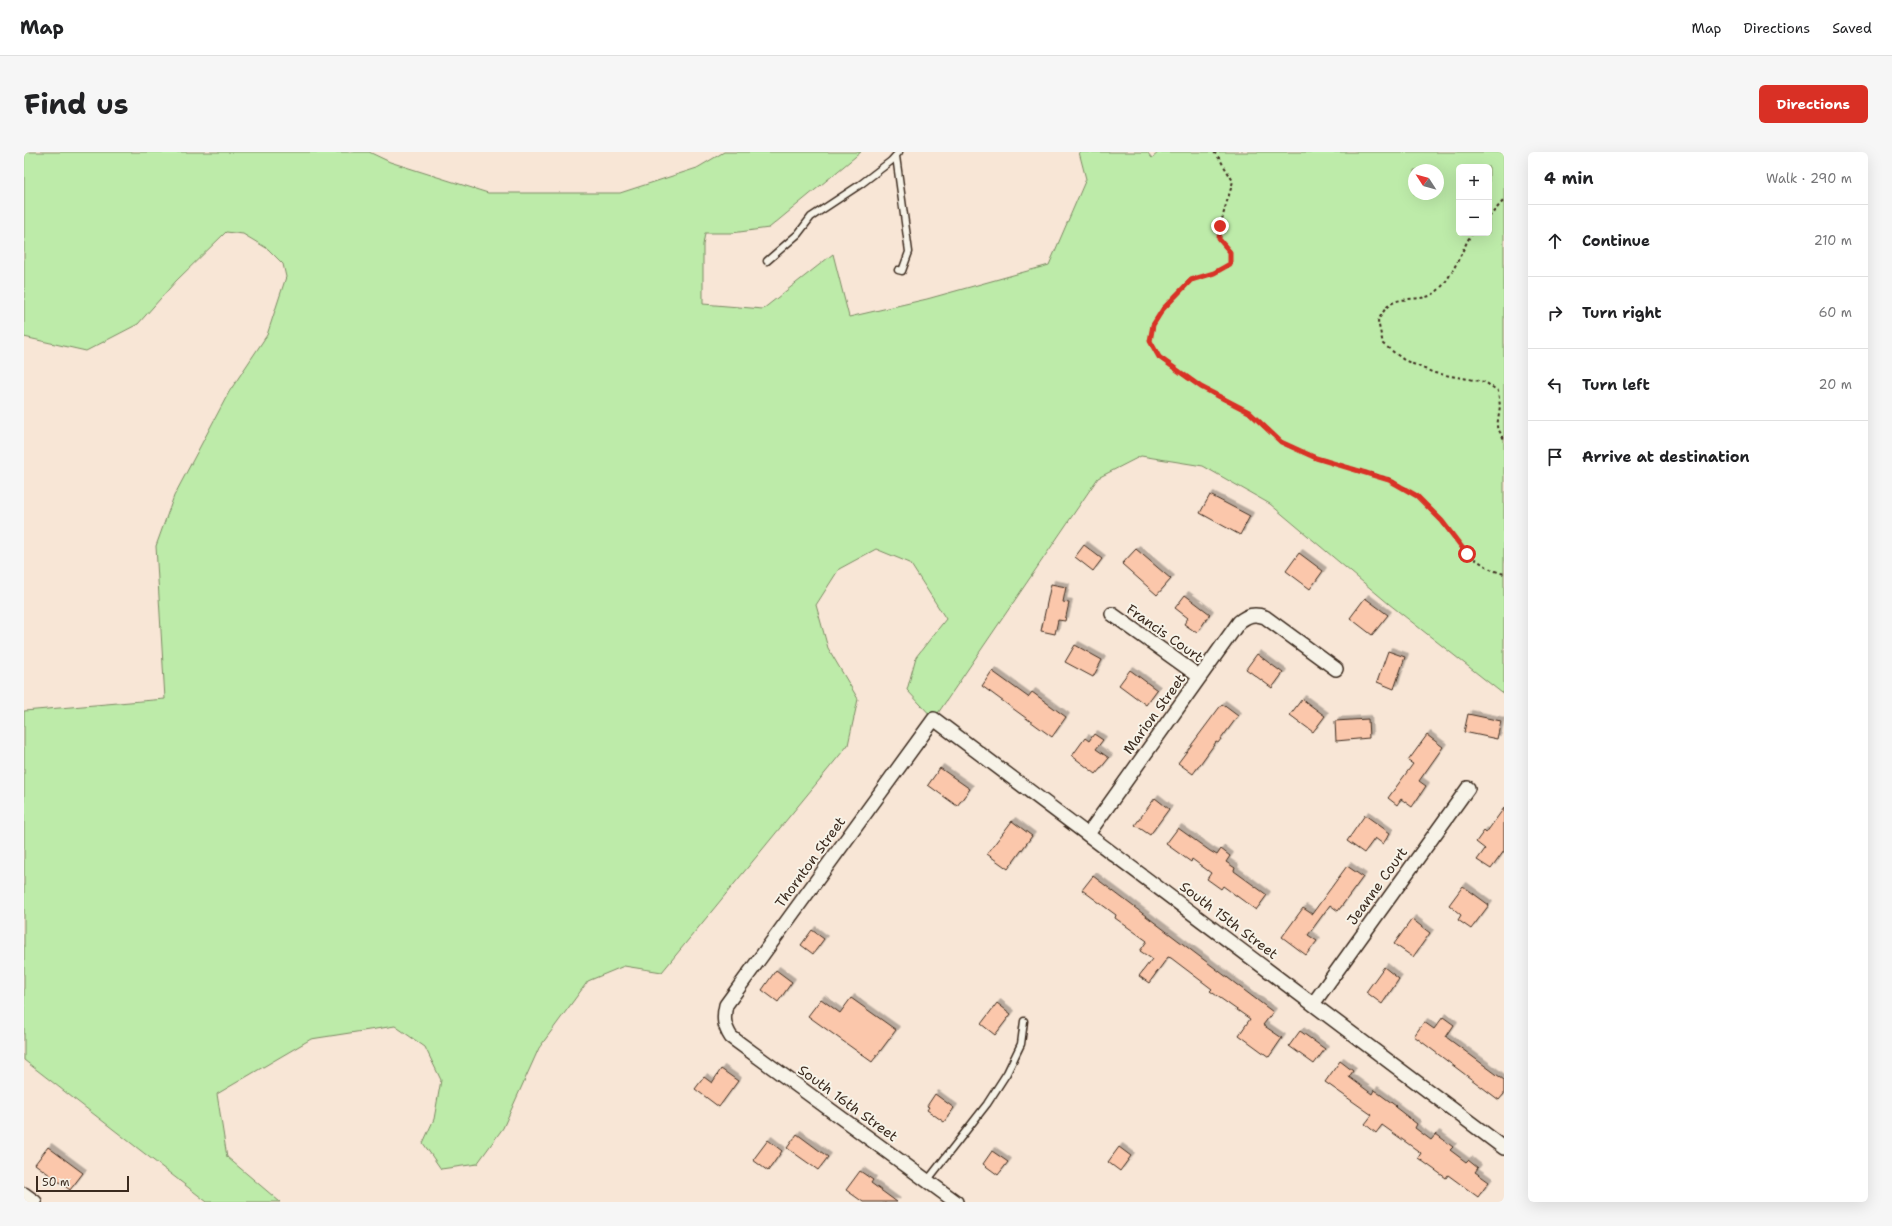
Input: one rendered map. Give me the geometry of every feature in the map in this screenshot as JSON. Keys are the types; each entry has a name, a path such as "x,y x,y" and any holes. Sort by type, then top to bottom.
{"street":[{"name":"Francis Court","path":"1112,614 1200,677"},
{"name":"Marion Street","path":"1088,834 1239,622 1249,615 1259,614 1265,617 1336,670"},
{"name":"South 15th Street","path":"934,719 1504,1148"},
{"name":"Thornton Street","path":"725,1027 723,1016 726,1004 934,719"},
{"name":"Jeanne Court","path":"1313,1004 1468,788"},
{"name":"South 16th Street","path":"725,1027 731,1037 956,1202"},
{"path":"24,1194 35,1202"}],"lane":[{"path":"767,261 798,234 811,217 861,184 897,154"},
{"path":"897,154 909,252 902,271 898,270"},
{"path":"927,1181 987,1104 1007,1073 1021,1044 1024,1021"}],"path":[{"path":"1214,152 1233,181 1220,226 1219,239 1230,252 1230,264 1214,273 1191,280 1163,309 1153,325 1150,341 1159,357 1201,387 1249,412 1281,442 1316,458 1389,480 1417,496 1442,521 1467,554 1492,570 1504,574"},
{"path":"1492,214 1504,200"},
{"path":"1471,236 1450,275 1435,293 1419,299 1399,300 1387,307 1378,321 1383,344 1404,360 1434,372 1485,382 1498,391 1500,406 1498,427 1504,439"}],"green space":[{"path":"24,152 369,152 390,162 488,193 620,193 697,168 724,152 861,152 769,228 732,233 705,233 703,245 703,304 763,309 833,254 849,317 927,299 1049,265 1086,179 1079,152 1147,152 1152,158 1159,152 1504,152 1504,692 1502,693 1389,604 1270,504 1203,466 1141,456 1098,478 934,719 907,690 916,657 946,619 910,563 876,549 839,569 816,605 828,648 858,699 848,745 662,972 624,966 588,981 539,1048 503,1128 477,1164 441,1169 423,1143 434,1119 441,1080 425,1047 395,1026 311,1039 217,1094 227,1157 280,1202 207,1202 24,1060 24,711 165,699 156,546 174,496 229,392 267,335 286,277 283,264 268,249 243,234 226,232 176,281 138,324 86,351 24,337"}],"building":[{"path":"1210,495 1250,516 1240,535 1200,513"},
{"path":"1084,545 1102,559 1093,571 1075,557"},
{"path":"1136,549 1171,579 1157,595 1122,564"},
{"path":"1299,553 1323,571 1310,589 1286,571"},
{"path":"1051,584 1066,587 1063,602 1069,603 1065,621 1058,620 1055,634 1041,631"},
{"path":"1185,595 1210,614 1197,633 1184,624 1188,618 1175,608"},
{"path":"1365,598 1388,615 1372,635 1350,618"},
{"path":"1075,645 1102,660 1093,677 1065,662"},
{"path":"1388,651 1405,657 1394,689 1377,682"},
{"path":"1257,654 1283,673 1272,688 1246,669"},
{"path":"1130,670 1157,690 1146,705 1119,685"},
{"path":"992,671 1028,697 1032,692 1066,717 1052,737 982,686"},
{"path":"1302,699 1325,716 1313,732 1290,715"},
{"path":"1222,704 1238,716 1218,743 1216,742 1193,774 1178,763"},
{"path":"1468,714 1501,721 1497,739 1464,732"},
{"path":"1368,719 1369,738 1336,741 1335,721"},
{"path":"1094,734 1103,740 1096,749 1109,758 1096,774 1072,756 1085,738 1089,741"},
{"path":"1427,735 1443,747 1419,781 1426,786 1412,807 1401,799 1397,805 1388,798 1413,764 1408,761"},
{"path":"940,768 970,789 957,806 928,785"},
{"path":"1155,798 1169,809 1150,835 1135,825"},
{"path":"1504,808 1504,851 1491,869 1477,860 1485,849 1476,842 1484,831 1486,833"},
{"path":"1365,815 1390,833 1383,844 1375,838 1364,853 1347,841"},
{"path":"1012,821 1032,836 1008,869 987,854"},
{"path":"1178,828 1217,855 1221,849 1230,856 1226,862 1235,868 1234,871 1267,895 1256,910 1223,886 1221,889 1207,879 1211,873 1192,859 1191,862 1166,844"},
{"path":"1347,866 1363,877 1338,911 1330,905 1308,935 1317,941 1306,955 1282,937 1303,908 1312,914"},
{"path":"1093,876 1273,1012 1263,1025 1282,1038 1269,1057 1239,1035 1250,1019 1210,991 1212,989 1171,958 1168,957 1149,983 1139,976 1152,959 1140,951 1147,941 1115,918 1116,915 1082,890"},
{"path":"1463,886 1489,905 1471,929 1458,920 1461,915 1449,905"},
{"path":"1412,919 1430,933 1413,957 1394,944"},
{"path":"812,930 824,939 813,954 801,945"},
{"path":"1384,967 1399,979 1382,1004 1366,992"},
{"path":"776,970 792,982 778,1002 762,990"},
{"path":"851,998 896,1030 872,1062 808,1016 821,999 840,1013"},
{"path":"997,1003 1011,1014 995,1035 981,1024"},
{"path":"1443,1017 1454,1025 1446,1037 1504,1080 1504,1094 1499,1100 1414,1036 1424,1022 1434,1029"},
{"path":"1300,1031 1325,1049 1314,1064 1289,1046"},
{"path":"1340,1061 1353,1071 1349,1077 1372,1094 1374,1090 1396,1106 1395,1107 1417,1124 1415,1128 1431,1140 1436,1134 1453,1147 1450,1150 1466,1162 1468,1160 1478,1168 1475,1172 1489,1182 1478,1197 1448,1175 1446,1178 1418,1158 1421,1153 1382,1125 1376,1133 1365,1124 1372,1115 1325,1082"},
{"path":"721,1069 738,1081 719,1107 695,1089 704,1077 712,1083"},
{"path":"935,1094 954,1108 944,1122 927,1110 929,1107 927,1106"},
{"path":"797,1134 828,1157 818,1170 787,1148"},
{"path":"768,1140 782,1151 768,1171 753,1160"},
{"path":"48,1147 83,1173 70,1190 35,1164"},
{"path":"1119,1147 1131,1156 1120,1171 1108,1162"},
{"path":"992,1151 1008,1162 998,1175 983,1164"},
{"path":"860,1171 873,1180 871,1183 897,1202 863,1202 846,1190"}],"route":[{"path":"1220,226 1219,239 1230,252 1230,264 1214,273 1191,280 1163,309 1153,325 1150,341 1159,357 1201,387 1249,412 1281,442 1316,458 1389,480 1417,496 1442,521 1467,554"}]}
